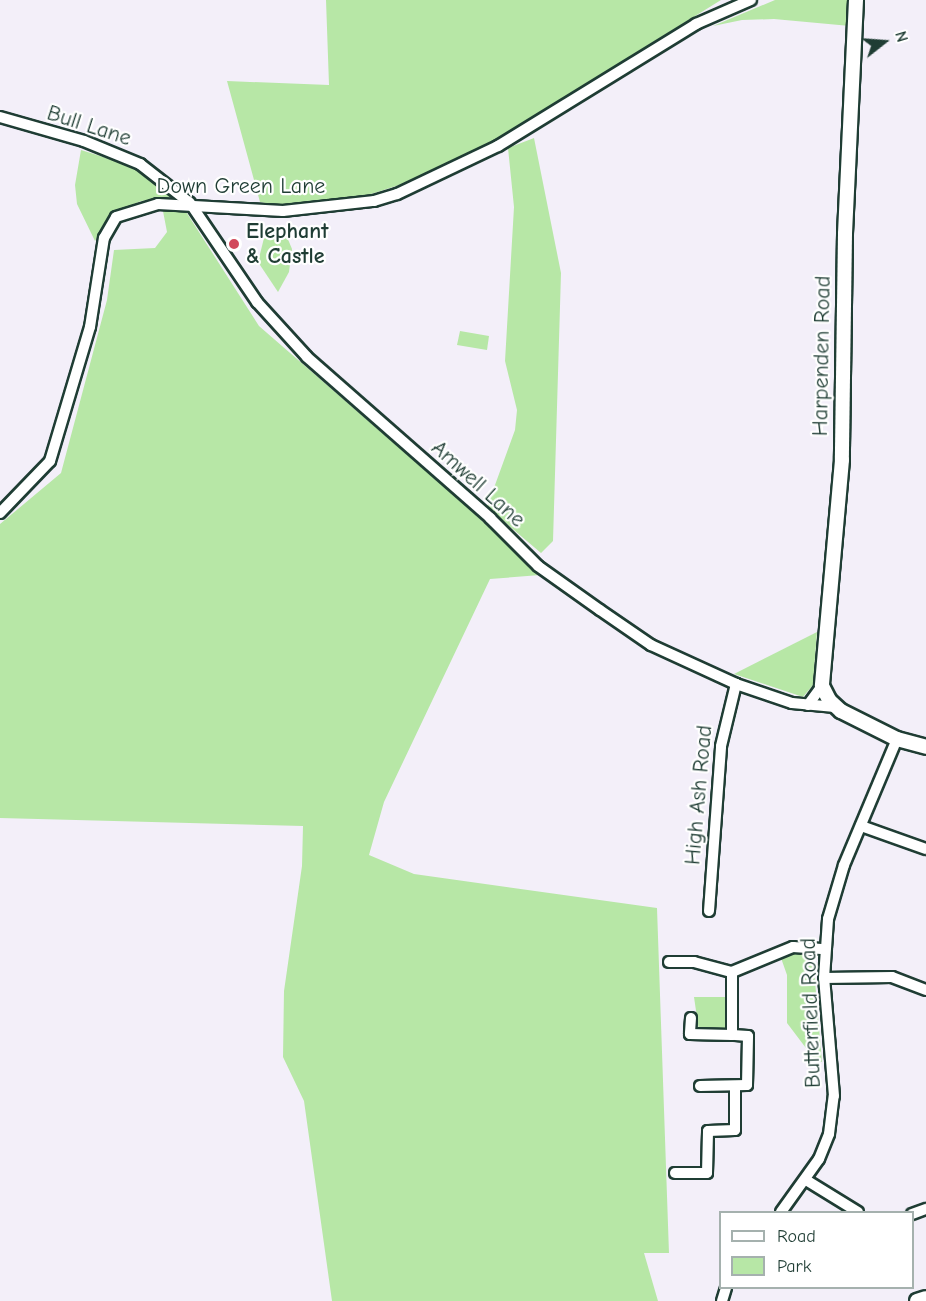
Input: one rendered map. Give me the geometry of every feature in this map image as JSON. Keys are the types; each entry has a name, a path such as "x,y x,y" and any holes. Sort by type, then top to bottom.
{"street":[{"name":"Down Green Lane","path":"0,513 50,461 80,364 104,238 109,226 116,218 134,209 190,203 283,211 374,201 397,194 498,146 696,24 751,0"},
{"name":"Harpenden Road","path":"822,686 842,460 845,234 856,0"},
{"name":"Bull Lane","path":"0,117 84,141 140,164 190,203"},
{"name":"Amwell Lane","path":"190,203 204,218 257,302 307,357 490,518 538,566 651,645 736,684 808,705 835,707"},
{"name":"High Ash Road","path":"709,911 721,746 736,684"},
{"path":"808,705 822,686 835,707 897,739 926,747"},
{"name":"Butterfield Road","path":"782,1211 819,1159 833,1116 833,1064 824,978 828,919 861,826 897,739"},
{"path":"861,826 926,849"},
{"path":"669,962 694,962 732,972 793,947 825,949"},
{"path":"732,972 732,1035"},
{"path":"824,978 892,978 926,990"},
{"path":"691,1018 690,1035 748,1036 747,1085 700,1086"},
{"path":"675,1173 707,1173 708,1131 735,1130 735,1086"},
{"path":"806,1180 856,1211"},
{"path":"917,1301 926,1298"}],"green space":[{"path":"326,0 721,0 502,136 415,180 343,203 285,207 260,202 227,81 329,85"},
{"path":"775,0 852,0 850,26 774,19 742,20 713,26"},
{"path":"534,138 561,273 553,541 541,553 487,507 515,430 517,410 505,361 514,207 508,148"},
{"path":"81,150 129,165 171,197 141,201 110,215 95,241 77,204 75,185"},
{"path":"162,206 183,207 259,326 464,504 540,575 490,579 384,802 369,855 414,874 657,908 669,1253 644,1253 658,1301 332,1301 304,1101 283,1057 284,991 302,866 303,826 0,818 0,524 61,473 107,300 114,250 155,248 167,232"},
{"path":"287,237 292,249 289,272 278,292 258,262 264,238"},
{"path":"460,331 489,336 487,350 457,345"},
{"path":"817,632 813,685 803,697 734,674"},
{"path":"795,953 813,958 822,1062 815,1060 787,1023 787,975 781,958"},
{"path":"694,997 728,997 728,1031 699,1031"}],"place":[{"name":"Elephant & Castle","path":"234,244"}]}
